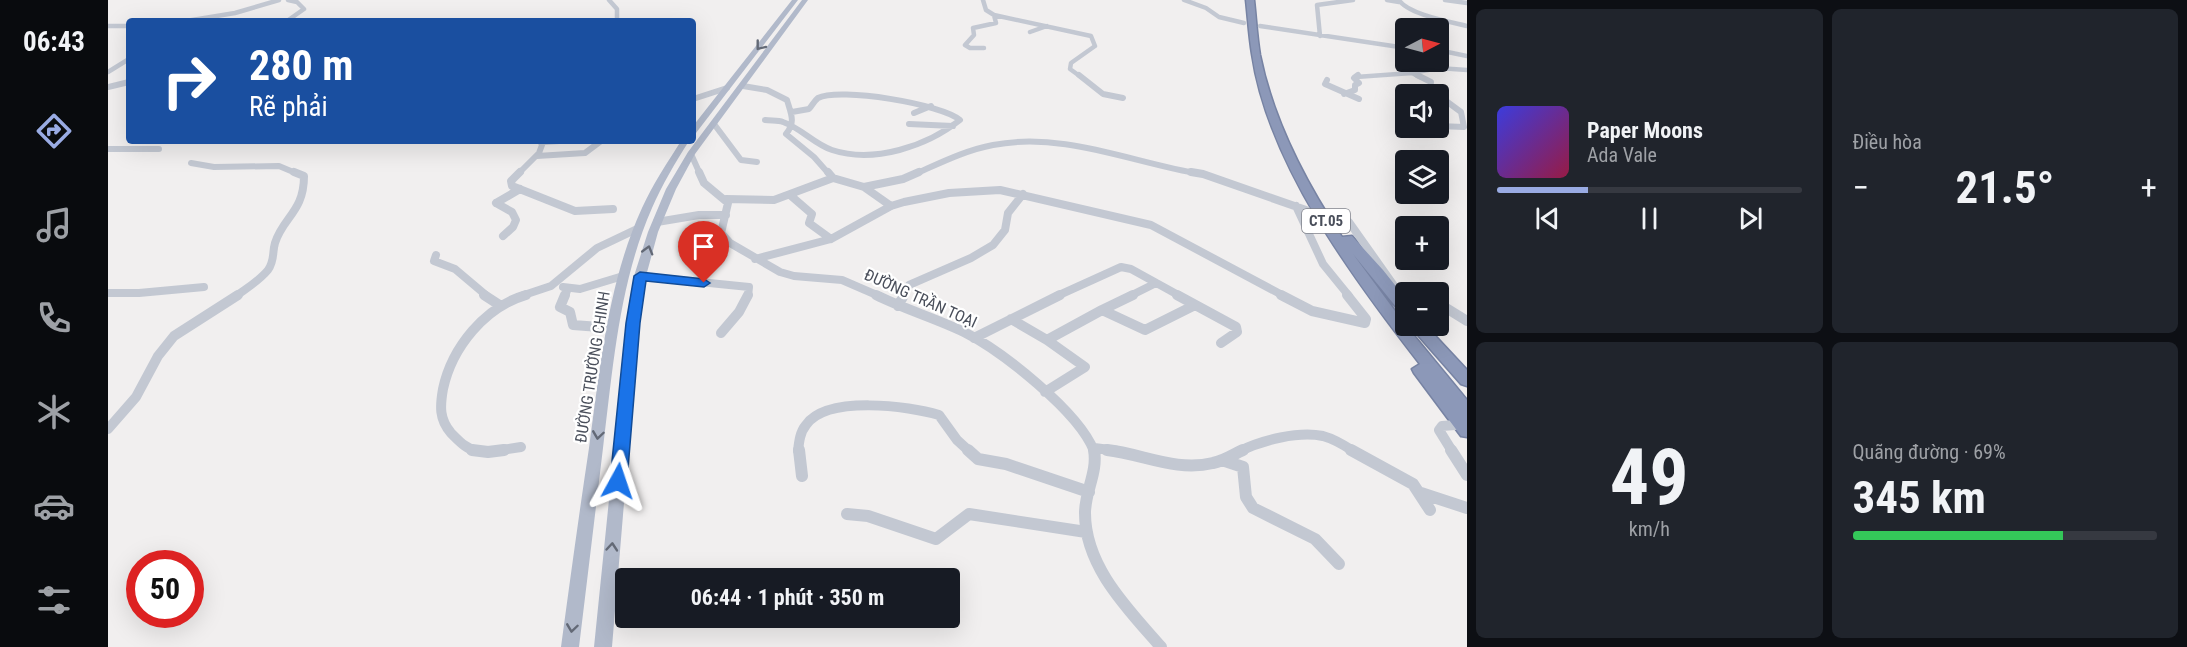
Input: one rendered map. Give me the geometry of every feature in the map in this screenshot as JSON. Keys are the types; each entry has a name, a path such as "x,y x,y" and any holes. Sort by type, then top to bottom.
{"highway":[{"name":"CT.05","path":"1250,0 1254,52 1272,111 1290,154 1318,209 1409,343 1467,411"},
{"name":"CT.05","path":"1256,0 1261,52 1298,154 1347,239 1395,308"},
{"path":"1347,239 1395,295"},
{"path":"1361,275 1387,325 1461,428"},
{"name":"CT.05","path":"1416,336 1467,397"},
{"path":"1427,336 1467,380"}],"main road":[{"path":"696,127 795,0"},
{"name":"ĐƯỜNG TRƯỜNG CHINH","path":"603,647 632,334 640,276 657,222 671,189 692,154 805,0"},
{"path":"712,106 727,107"},
{"name":"ĐƯỜNG TRƯỜNG CHINH","path":"570,647 613,331 623,276 655,189 683,144"},
{"path":"613,331 632,334"}],"street":[{"path":"204,18 235,13 279,0"},
{"path":"288,0 297,2 304,9 291,18"},
{"path":"609,0 617,9 617,18"},
{"path":"983,0 986,10 994,15 1086,33 1094,38 1095,46 1071,63 1070,69 1099,92 1111,97 1123,98"},
{"path":"1184,0 1206,8 1219,17 1244,23"},
{"path":"1320,36 1316,6 1353,0"},
{"path":"1387,0 1399,1 1414,10 1440,18"},
{"path":"1445,0 1466,4"},
{"path":"984,48 970,48 965,45 974,35 973,28 996,23 994,15"},
{"path":"1449,20 1467,19"},
{"path":"1449,21 1467,26"},
{"path":"108,26 126,26"},
{"path":"1030,33 1047,26"},
{"path":"1260,26 1395,46"},
{"path":"1449,52 1467,56"},
{"path":"108,72 126,61"},
{"path":"1344,94 1355,90 1355,85 1359,83 1354,78 1357,76 1412,73 1438,68 1467,70"},
{"path":"1412,73 1431,82 1431,84"},
{"path":"1327,80 1326,86 1359,99"},
{"path":"108,87 126,83"},
{"path":"743,86 767,90 785,98 792,111 792,127 786,134 833,178 864,187 891,206"},
{"path":"696,98 726,88"},
{"path":"765,120 782,121 816,142 842,153 882,152 918,143 960,120 953,112 931,106 830,96 814,101 809,109 792,111"},
{"path":"1449,103 1461,112 1464,127 1449,126"},
{"path":"914,113 931,106"},
{"path":"909,123 952,126"},
{"path":"714,124 741,160 757,162"},
{"path":"864,187 903,179 948,159 993,145 1037,141 1102,151 1203,174 1306,210"},
{"path":"800,145 816,142"},
{"path":"541,144 537,156 511,182 512,186 575,211 613,209"},
{"path":"537,156 585,153 597,144"},
{"path":"108,149 159,149"},
{"path":"692,154 704,183 726,200 768,201 833,178"},
{"path":"108,429 136,397 158,356 174,336 262,277 272,262 275,240 293,217 301,199 304,176 284,166 214,167 191,163"},
{"path":"503,236 513,227 516,220 512,212 496,203 520,189"},
{"path":"755,259 831,239 891,206 961,191 997,189 1151,225 1312,311 1365,323 1366,319 1323,264 1296,206"},
{"path":"898,306 909,285 971,258 993,245 1005,230 1008,213 1023,194"},
{"path":"790,195 812,214 809,223 831,239"},
{"name":"ĐƯỜNG TRẦN TOẠI","path":"726,200 728,206 722,237 755,259 789,275 845,281 974,338 1009,362 1045,392 1085,434 1094,448"},
{"path":"657,222 699,215 726,215"},
{"path":"1334,218 1349,222 1395,287"},
{"path":"521,447 483,452 470,450 458,441 441,415 444,382 456,352 468,337 501,306 515,298 556,283 595,250 639,228"},
{"path":"436,255 434,261 455,268 475,288 501,306"},
{"path":"974,338 1114,269 1128,268 1238,329 1221,343"},
{"path":"556,283 568,288 580,289 623,276"},
{"path":"640,276 749,287 748,297 743,307 721,333"},
{"path":"1047,340 1102,309 1156,283"},
{"path":"108,293 139,293 204,287"},
{"path":"568,288 560,308 570,312 573,325 613,331"},
{"path":"1102,309 1145,330 1195,305"},
{"path":"1449,310 1467,321"},
{"path":"1011,319 1047,340 1085,367 1045,392"},
{"path":"802,476 798,453 803,431 811,419 837,410 881,405 939,415 957,441 978,459 1006,464 1089,492"},
{"path":"1461,428 1442,426 1439,430 1467,475"},
{"path":"1161,647 1100,568 1086,532 1085,511 1095,464 1094,448 1125,452 1177,465 1203,465 1222,460 1255,444 1297,436 1322,436 1340,442 1365,459 1413,484 1430,510"},
{"path":"1222,460 1243,467 1246,497 1253,508 1315,539 1339,564"},
{"path":"1421,493 1467,508"},
{"path":"847,514 868,516 936,539 969,514 1086,532"}],"route":[{"path":"618,481 633,323 640,276 704,283"}]}
